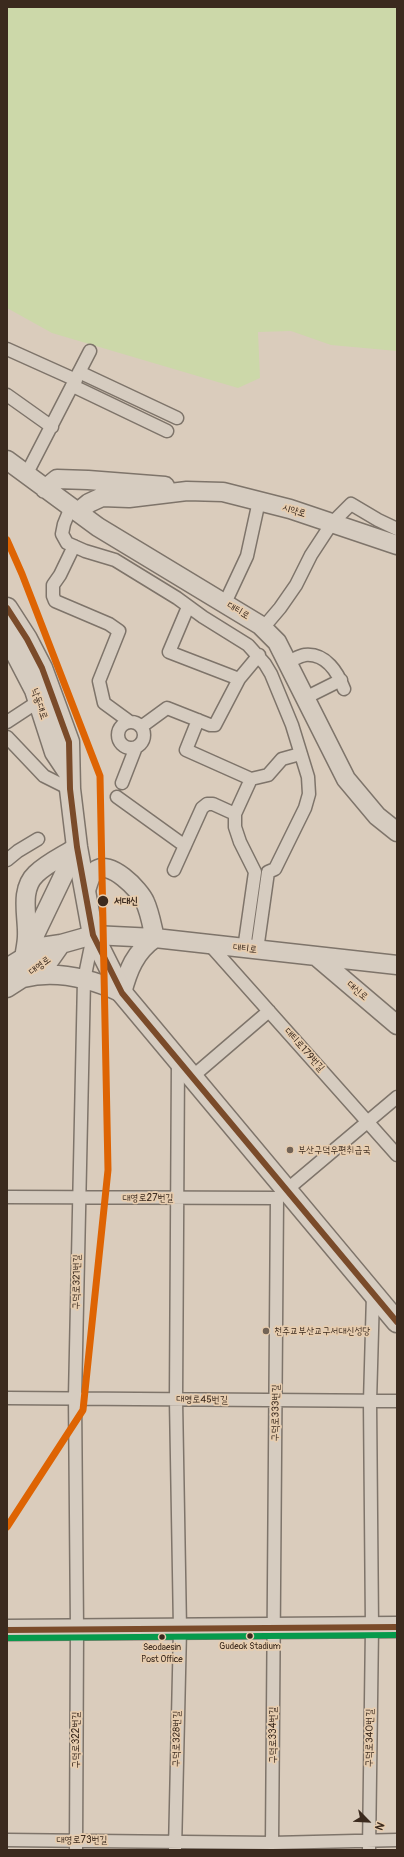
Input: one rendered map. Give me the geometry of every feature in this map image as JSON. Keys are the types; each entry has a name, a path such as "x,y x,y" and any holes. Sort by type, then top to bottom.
{"main road":[{"name":"대티로","path":"7,460 98,527 225,603 263,628 277,642 346,779 377,816 397,832"},
{"name":"시약로","path":"45,489 57,479 173,487 187,491"},
{"name":"시약로","path":"75,510 102,497 129,498 187,491 223,492 290,509 397,545"},
{"name":"낙동대로","path":"7,608 27,639 42,668 69,742 70,781 77,847 93,935 122,993 192,1077 282,1195 397,1322"},
{"name":"낙동대로","path":"7,636 35,690 55,752 70,781"},
{"path":"24,958 77,847"},
{"path":"24,958 28,937 25,911 29,883 34,875 48,864 77,847"},
{"path":"23,978 46,974 84,980 103,985 122,993 131,963 144,945 155,938 142,898 137,888 116,872 108,868 96,870 91,876 86,893"},
{"name":"대티로","path":"93,935 155,938 250,950 397,965"},
{"path":"7,968 41,947 62,944 93,935"},
{"name":"대영로","path":"7,988 49,961 62,944"},
{"name":"대신로","path":"317,956 397,1025"},
{"path":"7,1630 397,1627"}],"street":[{"path":"7,349 76,380 177,418"},
{"path":"26,475 90,351"},
{"path":"76,380 167,431"},
{"path":"7,395 52,427"},
{"path":"225,603 248,556 258,501"},
{"path":"263,628 280,608 296,584 311,555 332,523 351,504 397,529"},
{"path":"75,510 64,524 62,534 68,543 85,551 115,560 248,645 258,655 271,674 292,725 308,777 309,794 305,808 275,869 268,872 250,950"},
{"path":"74,546 60,575 53,585 53,596 55,600 109,624 119,631 99,681 104,703 136,724 144,734 144,738 136,747 122,783"},
{"path":"188,606 169,652 239,679"},
{"path":"136,747 131,748 123,745 118,733 122,726 136,724 166,708 210,725 215,725 239,679 258,655"},
{"path":"287,662 302,656 313,656 331,665 337,672 343,684 305,698"},
{"path":"7,722 39,701"},
{"path":"198,720 186,750 251,779 268,775 282,759 300,754"},
{"path":"7,737 44,776 70,781"},
{"path":"250,950 255,872 240,842 235,827 235,814 251,779"},
{"path":"117,797 185,846"},
{"path":"174,870 202,808 207,804 213,804 235,814"},
{"path":"7,860 18,851 38,840"},
{"name":"구덕로321번길","path":"77,1630 75,1397 84,980 93,935"},
{"name":"대티로179번길","path":"210,945 397,1155"},
{"path":"192,1077 269,1011"},
{"name":"구덕로328번길","path":"176,1846 180,1629 176,1400 178,1060"},
{"path":"282,1195 397,1097"},
{"name":"대영로27번길","path":"7,1198 178,1198 282,1195"},
{"name":"구덕로333번길","path":"273,1628 276,1400 282,1195"},
{"name":"구덕로340번길","path":"369,1845 372,1627 370,1402 373,1295"},
{"name":"대영로45번길","path":"7,1398 75,1397 176,1400 397,1401"},
{"name":"구덕로334번길","path":"272,1843 273,1628"},
{"name":"구덕로322번길","path":"76,1845 77,1630"},
{"name":"대영로73번길","path":"7,1840 76,1845 176,1846 272,1843 369,1845 397,1840"}],"green space":[{"path":"7,7 397,7 397,351 331,345 291,331 258,332 260,378 238,388 52,333 7,308"}],"transit line":[{"path":"7,540 22,574 100,776 108,1170 83,1410 7,1527"},
{"path":"7,608 27,639 42,668 69,742 70,789 77,847 93,935 122,993 397,1322"},
{"path":"7,1630 397,1627"},
{"path":"7,1638 397,1635"}],"place":[{"name":"서대신","path":"103,901"},
{"name":"부산구덕우편취급국","path":"290,1150"},
{"name":"천주교부산교구서대신성당","path":"266,1331"},
{"name":"Gudeok Stadium","path":"250,1636"},
{"name":"Seodaesin Post Office","path":"162,1637"}]}
